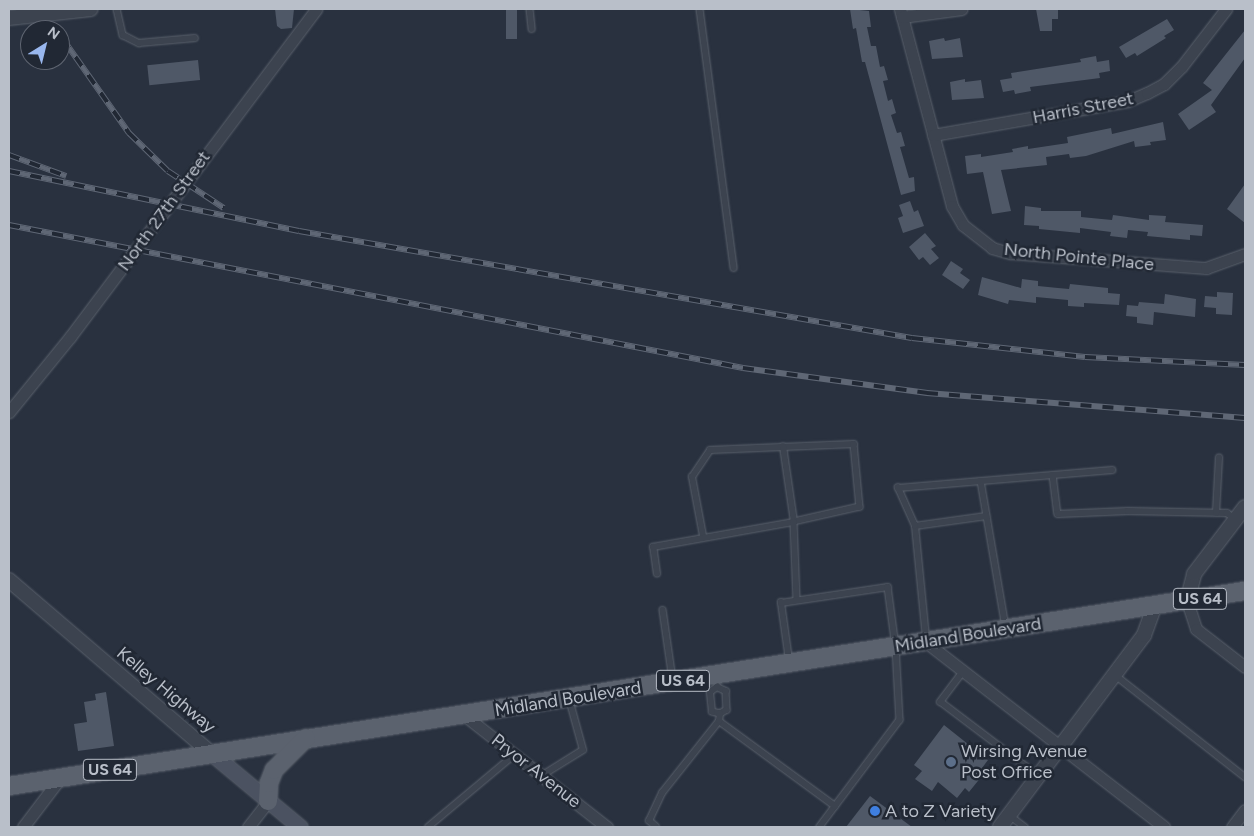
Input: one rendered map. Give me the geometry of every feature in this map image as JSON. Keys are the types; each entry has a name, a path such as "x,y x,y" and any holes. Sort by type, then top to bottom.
{"main road":[{"name":"Midland Boulevard","path":"9,786 210,752 464,716 673,682 718,681 790,663 927,643 1155,604 1187,601 1245,591"},
{"path":"268,801 269,783 274,770 306,738"},
{"name":"Kelley Highway","path":"210,752 300,827"}],"street":[{"path":"9,18 92,9"},
{"name":"North 27th Street","path":"9,412 70,337 316,9"},
{"path":"901,13 961,9"},
{"name":"Harris Street","path":"933,135 1128,101 1147,93 1164,84 1182,66 1226,9"},
{"name":"North Pointe Place","path":"901,13 952,206 963,225 992,248 1010,253 1206,268 1245,254"},
{"path":"1245,507 1194,574 1187,601 1196,629 1245,666"},
{"name":"Kelley Highway","path":"9,580 210,752"},
{"path":"1000,827 1144,635 1155,604"},
{"path":"927,643 1164,827"},
{"name":"Pryor Avenue","path":"464,716 607,827"},
{"path":"23,827 61,777"},
{"path":"248,827 268,801"},
{"path":"1232,827 1245,810"}],"lane":[{"path":"116,9 123,35 139,43 195,38"},
{"path":"530,9 532,29"},
{"path":"700,9 734,268"},
{"path":"657,574 653,547 703,536 794,522 860,507 854,444 710,450 692,477 703,536"},
{"path":"783,447 794,522 797,600"},
{"path":"1216,513 1219,458"},
{"path":"927,643 915,526 898,488 1112,470"},
{"path":"1053,475 1058,514 1227,513 1236,518"},
{"path":"981,481 1007,629"},
{"path":"915,526 986,516"},
{"path":"790,663 781,603 888,587 896,647 900,720 820,827"},
{"path":"662,610 673,682"},
{"path":"964,671 940,702 1039,776"},
{"path":"1114,674 1245,777"},
{"path":"656,827 648,821 662,793 719,717 727,710 726,691 718,681 710,692 712,712 719,717 834,806"},
{"path":"541,776 583,750 569,699"},
{"path":"428,827 514,755"},
{"path":"1009,815 1025,827"}],"building":[{"path":"275,9 294,9 292,28 281,29 277,26"},
{"path":"506,9 517,9 517,39 506,39"},
{"path":"850,9 869,11 871,27 867,27 871,46 876,46 880,67 884,66 888,80 883,81 888,101 892,99 896,113 891,115 897,133 901,132 905,146 900,147 909,178 914,177 915,191 901,195 865,62 862,62 856,28 853,29"},
{"path":"1036,9 1058,9 1058,19 1052,19 1052,31 1040,31"},
{"path":"1167,19 1174,30 1164,36 1166,38 1137,56 1135,53 1126,58 1119,47"},
{"path":"1245,30 1245,58 1211,105 1216,112 1189,130 1178,114 1212,90 1203,83"},
{"path":"944,38 945,41 960,38 963,57 932,59 929,41"},
{"path":"1096,56 1097,62 1109,60 1110,71 1099,73 1100,78 1030,87 1031,91 1015,94 1014,90 1003,92 1000,80 1012,78 1011,73 1081,62 1080,59"},
{"path":"198,60 200,80 149,85 147,65"},
{"path":"965,79 965,82 981,80 984,98 952,100 950,82"},
{"path":"1163,122 1166,140 1150,142 1151,145 1135,147 1134,141 1086,156 1070,158 1069,154 1046,157 1047,165 1001,170 1011,211 992,214 983,172 967,174 965,156 981,154 981,157 1013,152 1012,149 1028,146 1028,149 1068,143 1067,137 1111,128 1112,134"},
{"path":"1245,184 1245,223 1227,209"},
{"path":"910,201 914,212 918,210 924,226 903,233 898,218 903,216 899,205"},
{"path":"1025,206 1041,208 1041,211 1081,211 1081,217 1112,220 1113,215 1149,220 1149,215 1166,216 1165,222 1203,225 1202,236 1190,235 1190,240 1147,236 1148,232 1128,230 1127,238 1110,236 1111,232 1080,228 1080,233 1039,229 1039,226 1024,225"},
{"path":"925,233 936,246 931,249 939,258 930,265 923,257 919,260 909,247"},
{"path":"951,261 963,269 960,273 970,280 963,289 942,275"},
{"path":"982,277 1021,288 1022,279 1038,281 1038,286 1069,289 1070,284 1108,288 1108,293 1120,294 1119,305 1084,303 1084,307 1068,306 1068,300 1036,297 1036,303 1009,300 1008,304 978,295"},
{"path":"1217,292 1233,293 1232,315 1216,314 1216,308 1204,307 1205,296 1217,297"},
{"path":"1165,294 1196,299 1195,317 1154,312 1153,325 1137,323 1137,317 1126,316 1127,305 1138,306 1139,302 1164,304"},
{"path":"106,692 114,746 78,751 74,724 87,722 84,702 96,700 95,694"},
{"name":"Wirsing Avenue Post Office","path":"944,725 988,760 982,768 986,771 969,792 965,788 957,798 938,782 932,791 915,779 922,771 914,765"},
{"name":"A to Z Variety","path":"870,796 912,827 846,827"}],"railway":[{"path":"70,49 129,133 168,171 224,208"},
{"path":"9,155 66,176"},
{"path":"9,171 299,231 912,338 1085,357 1245,365"},
{"path":"9,225 743,368 927,393 1245,418"}],"place":[{"name":"Wirsing Avenue Post Office","path":"951,762"},
{"name":"A to Z Variety","path":"875,811"}]}
